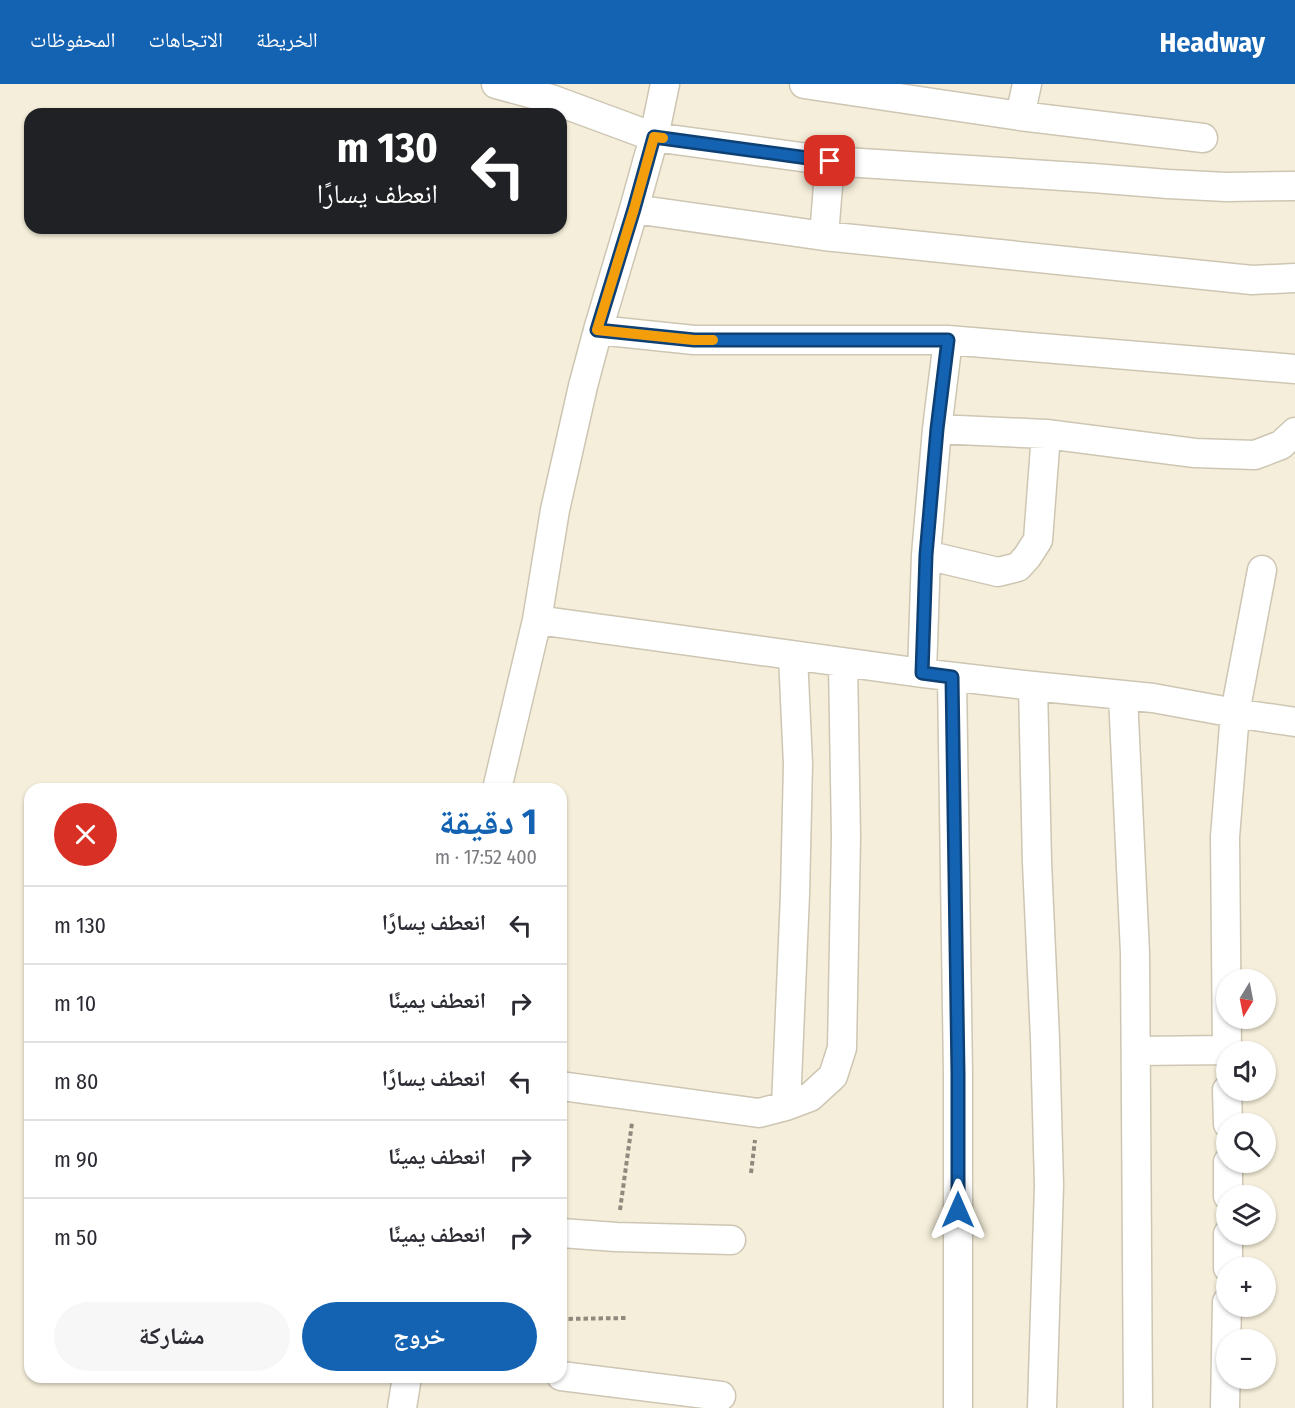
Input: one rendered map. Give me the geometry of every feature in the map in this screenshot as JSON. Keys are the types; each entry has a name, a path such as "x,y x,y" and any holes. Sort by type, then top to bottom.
{"street":[{"path":"496,84 552,92 654,137 830,161 1168,184 1226,187 1295,186"},
{"path":"497,783 537,620 555,510 583,386 597,330 654,137 665,84"},
{"path":"804,84 1020,116 1203,138"},
{"path":"1020,116 1027,84"},
{"path":"824,236 830,161"},
{"path":"634,209 824,236 1252,280 1295,278"},
{"path":"597,330 694,340 948,340 1295,369"},
{"path":"922,673 926,555 937,429 948,340"},
{"path":"937,429 1046,434 1195,453 1255,454 1281,445 1295,432"},
{"path":"926,555 998,572 1018,567 1038,540 1046,434"},
{"path":"1227,1041 1225,837 1235,713 1262,570"},
{"path":"537,620 952,677 1153,698 1295,722"},
{"path":"772,1109 795,894 798,764 793,656"},
{"path":"567,1087 772,1109 810,1096 832,1076 842,1048 846,837 843,663"},
{"path":"952,677 958,1074 958,1408"},
{"path":"1033,686 1049,1185 1042,1408"},
{"path":"1123,696 1135,952 1138,1408"},
{"path":"1136,1051 1216,1051"},
{"path":"567,1233 731,1240"},
{"path":"1225,1408 1227,1317"},
{"path":"567,1377 721,1396"},
{"path":"402,1408 406,1383"}],"path":[{"path":"616,1237 635,1095"},
{"path":"751,1173 772,1109"},
{"path":"567,1319 628,1318"}],"slow traffic":[{"path":"663,138 654,137 597,330 713,340"}],"route":[{"path":"830,161 654,137 597,330 694,340 948,340 937,429 926,555 922,673 952,677 958,1210"}]}
